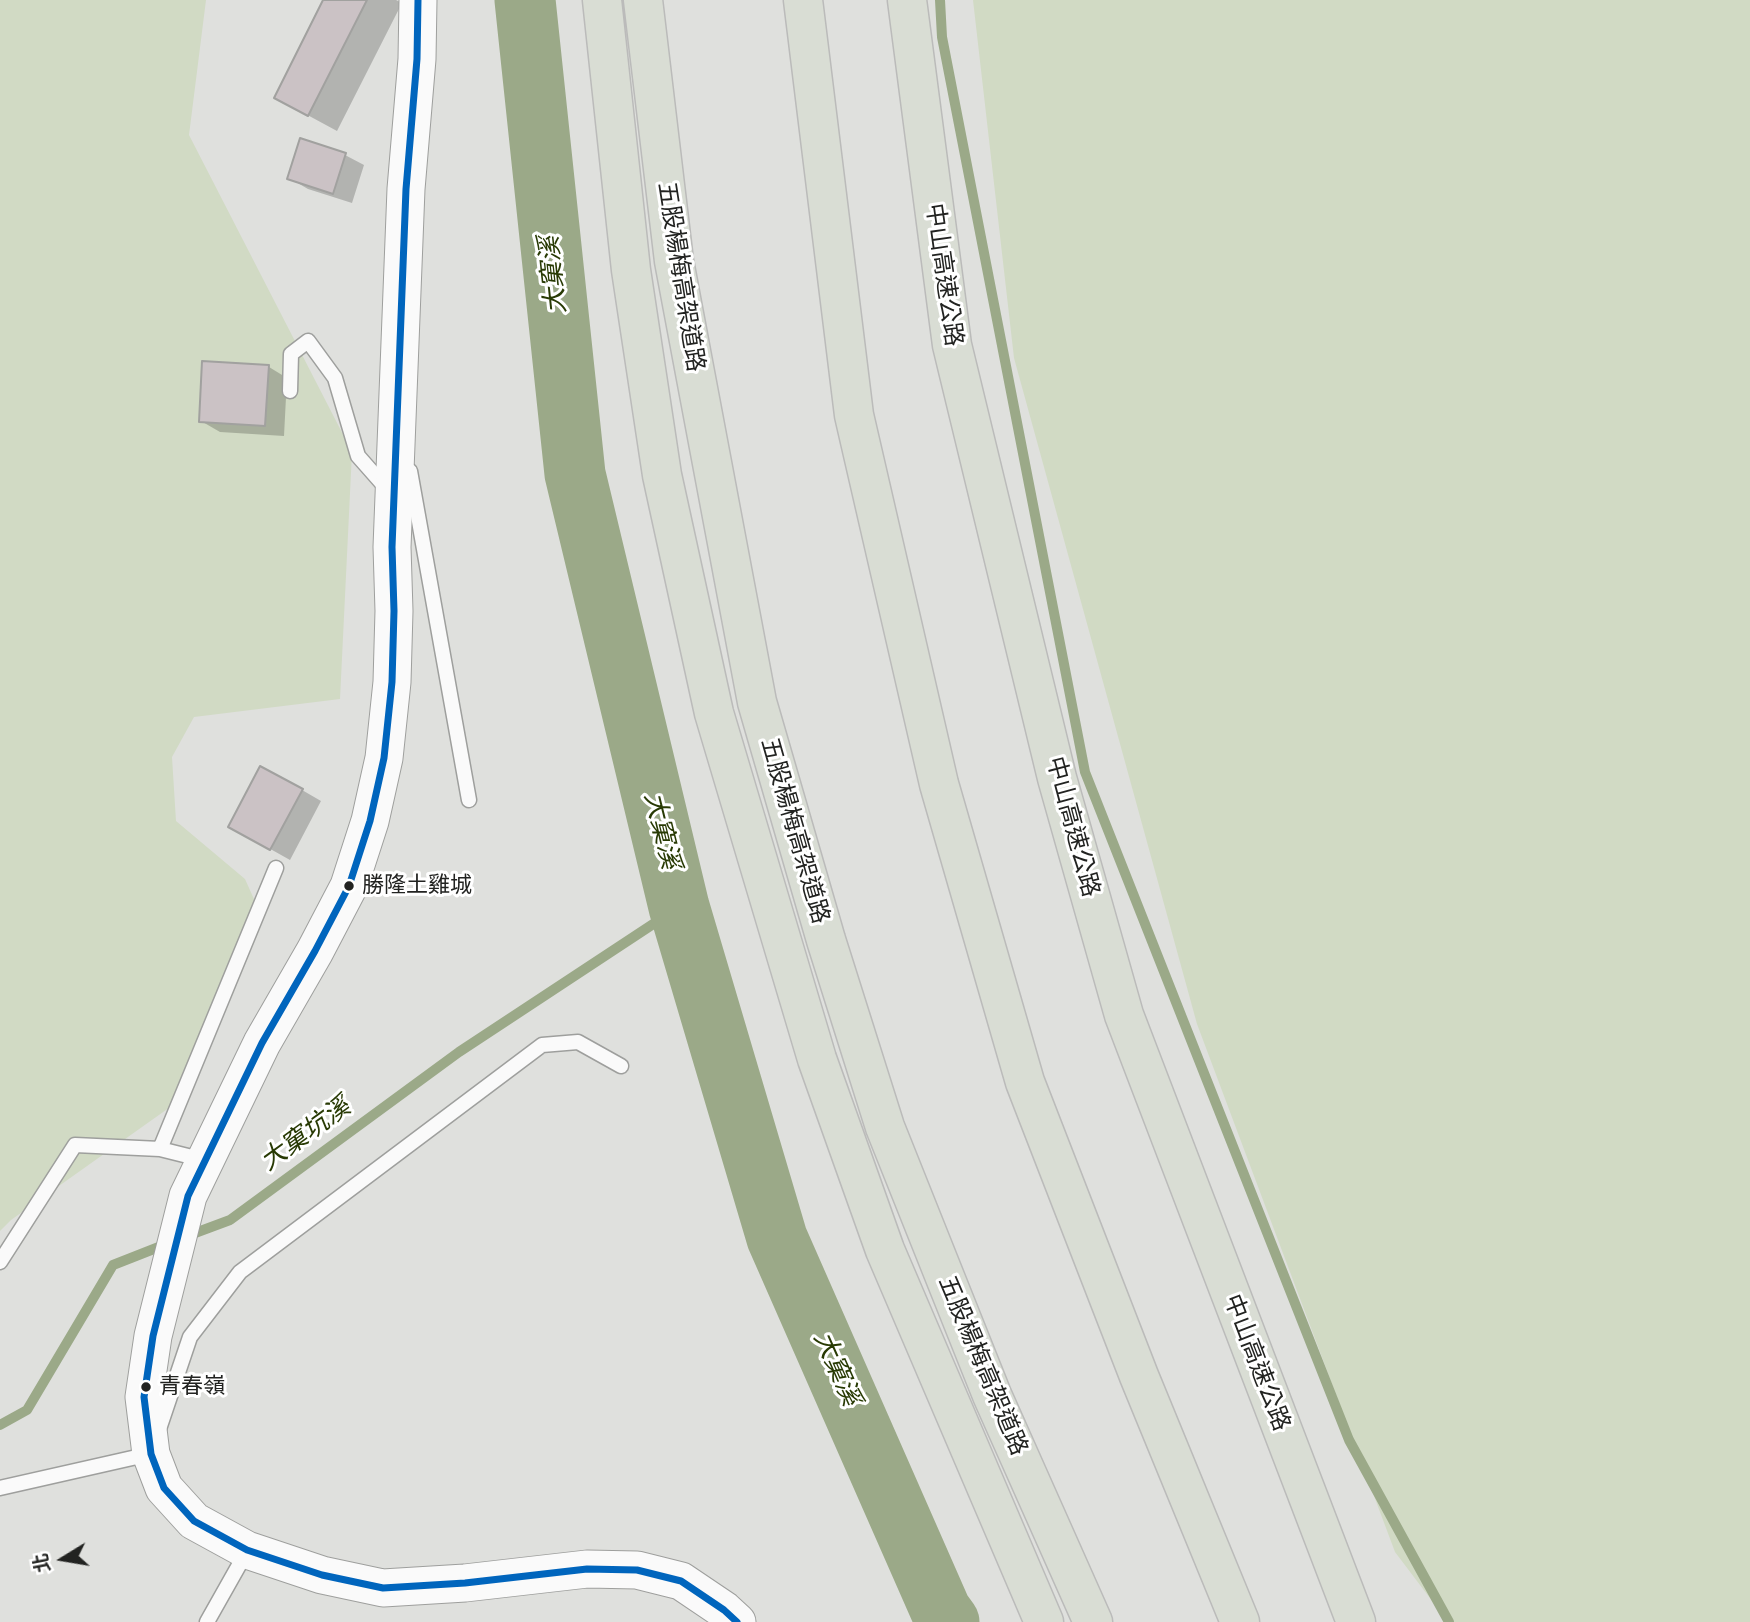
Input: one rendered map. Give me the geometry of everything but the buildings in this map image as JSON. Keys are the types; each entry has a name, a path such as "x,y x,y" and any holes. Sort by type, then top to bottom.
{"highway":[{"name":"五股楊梅高架道路","path":"602,0 631,270 662,475 714,713 817,1059 885,1250 1044,1622"},
{"name":"五股楊梅高架道路","path":"643,0 674,261 757,702 884,1127 992,1395 1093,1622"},
{"path":"803,0 855,415 939,784 1025,1082 1139,1376 1240,1622"},
{"name":"中山高速公路","path":"907,0 952,345 1057,778 1124,1015 1356,1622"}],"street":[{"path":"418,0 392,547 392,682 384,758 370,821 349,886 262,1043 188,1196 153,1336 144,1397 151,1454 164,1488 194,1521 247,1550 322,1576 383,1588 465,1583 587,1569 637,1570 681,1581 737,1622"}],"lane":[{"path":"290,391 291,354 307,341 335,378 358,456 394,496"},
{"path":"398,407 469,800"},
{"path":"160,1149 276,868"},
{"path":"0,1488 151,1454 190,1336 240,1272 542,1045 578,1042 621,1066"},
{"path":"0,1262 75,1145 160,1149 204,1160"},
{"path":"207,1622 247,1550"}],"green space":[{"path":"0,0 206,0 189,135 352,452 340,699 194,717 172,757 176,821 245,879 262,917 173,1105 11,1220 0,1231"},
{"path":"973,0 1750,0 1750,1622 1448,1622 1395,1552 1197,1024 1014,358"}],"waterway":[{"name":"大窠溪","path":"525,0 575,474 679,907 777,1238 941,1611 949,1622"},
{"path":"940,0 942,37 1085,772 1349,1440 1449,1622"},
{"name":"大窠坑溪","path":"187,1236 230,1220 459,1052 679,907"},
{"name":"大窠坑溪","path":"0,1425 27,1410 113,1265 169,1243"}],"transit line":[{"path":"418,0 417,59 406,189 392,547 392,682 384,758 370,821 349,886 262,1043 188,1196 153,1336 144,1397 151,1454 164,1488 194,1521 247,1550 322,1575 383,1588 465,1583 587,1569 637,1570 681,1581 737,1622"}],"place":[{"name":"勝隆土雞城","path":"349,886"},
{"name":"青春嶺","path":"146,1387"}]}
